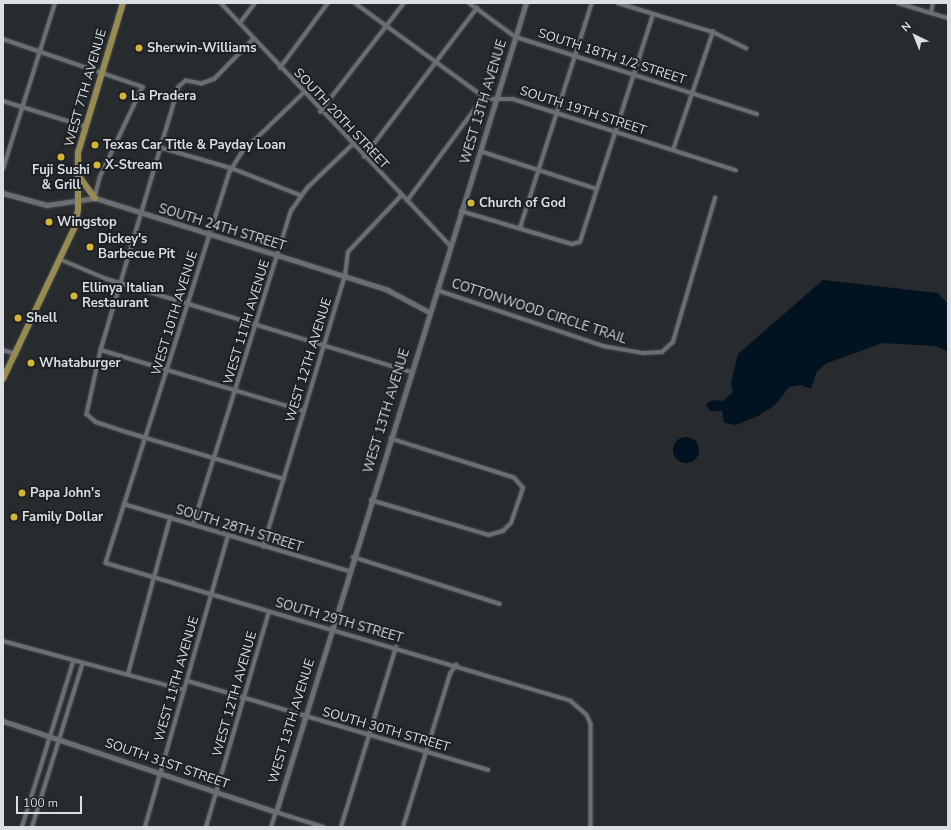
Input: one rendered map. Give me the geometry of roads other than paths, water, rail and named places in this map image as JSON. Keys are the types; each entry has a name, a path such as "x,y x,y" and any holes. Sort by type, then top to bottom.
{"main road":[{"name":"WEST 7TH AVENUE","path":"3,379 62,260 74,229 78,199 77,173 84,126 123,3"},
{"path":"77,173 95,198"}],"street":[{"path":"3,169 55,3"},
{"name":"SOUTH 20TH STREET","path":"221,3 320,112 450,245"},
{"path":"240,23 255,3"},
{"path":"280,68 328,3"},
{"path":"356,3 483,98 407,202"},
{"path":"320,112 404,3"},
{"name":"SOUTH 18TH 1/2 STREET","path":"470,3 516,37 757,114"},
{"name":"WEST 13TH AVENUE","path":"271,827 353,557 526,3"},
{"path":"520,228 558,114 592,3"},
{"path":"618,3 713,32 746,48"},
{"path":"898,3 948,18"},
{"path":"931,13 933,3"},
{"path":"364,157 477,8"},
{"path":"461,210 576,243 581,240 653,14"},
{"path":"674,150 713,32"},
{"path":"3,39 143,87 100,178 95,198"},
{"path":"254,39 210,82 183,82 120,284 101,350 88,405 89,417 146,438 284,479"},
{"name":"WEST 10TH AVENUE","path":"106,563 231,168 303,94"},
{"name":"SOUTH 19TH STREET","path":"483,98 513,99 736,170"},
{"path":"3,101 84,126"},
{"name":"WEST 11TH AVENUE","path":"193,525 215,459 291,211 300,195 352,145"},
{"path":"162,148 231,168 300,195"},
{"path":"480,150 597,189"},
{"name":"SOUTH 24TH STREET","path":"3,193 47,205 78,199 95,198 142,215 345,276 398,294 429,312"},
{"name":"WEST 12TH AVENUE","path":"263,547 345,276 350,246 401,196"},
{"name":"COTTONWOOD CIRCLE TRAIL","path":"437,290 603,346 643,354 662,352 673,342 715,198"},
{"path":"62,260 120,284 325,343 411,372"},
{"path":"3,350 16,354"},
{"path":"101,350 304,411"},
{"path":"371,500 483,534 497,534 512,523 523,485 514,478 390,439"},
{"name":"SOUTH 28TH STREET","path":"124,504 263,547 349,571"},
{"path":"128,674 170,518"},
{"name":"WEST 11TH AVENUE","path":"145,827 188,681 228,536"},
{"path":"353,557 500,604"},
{"name":"SOUTH 29TH STREET","path":"106,563 213,593 269,612 396,647 566,698 587,715 591,724 591,827"},
{"name":"WEST 12TH AVENUE","path":"206,827 269,612"},
{"path":"3,641 82,665 128,674 185,690"},
{"path":"342,827 396,647"},
{"path":"22,827 73,662"},
{"path":"32,827 82,665"},
{"path":"404,827 450,674 456,665"},
{"name":"SOUTH 30TH STREET","path":"188,681 244,699 488,770"},
{"name":"SOUTH 31ST STREET","path":"3,721 324,827"}],"water":[{"path":"823,280 938,293 948,304 948,352 936,346 883,343 827,363 817,371 811,389 801,385 789,387 775,405 760,415 736,425 724,423 722,411 710,411 706,404 713,400 723,401 733,392 731,383 738,354"},
{"path":"686,437 695,441 699,450 695,459 686,463 677,459 673,450 677,441"}],"place":[{"name":"Sherwin-Williams","path":"139,48"},
{"name":"La Pradera","path":"123,96"},
{"name":"Texas Car Title & Payday Loan","path":"95,145"},
{"name":"Fuji Sushi & Grill","path":"61,157"},
{"name":"X-Stream","path":"97,165"},
{"name":"Church of God","path":"471,203"},
{"name":"Wingstop","path":"49,222"},
{"name":"Dickey's Barbecue Pit","path":"90,247"},
{"name":"Ellinya Italian Restaurant","path":"74,296"},
{"name":"Shell","path":"18,318"},
{"name":"Whataburger","path":"31,363"},
{"name":"Papa John's","path":"22,493"},
{"name":"Family Dollar","path":"14,517"}]}
